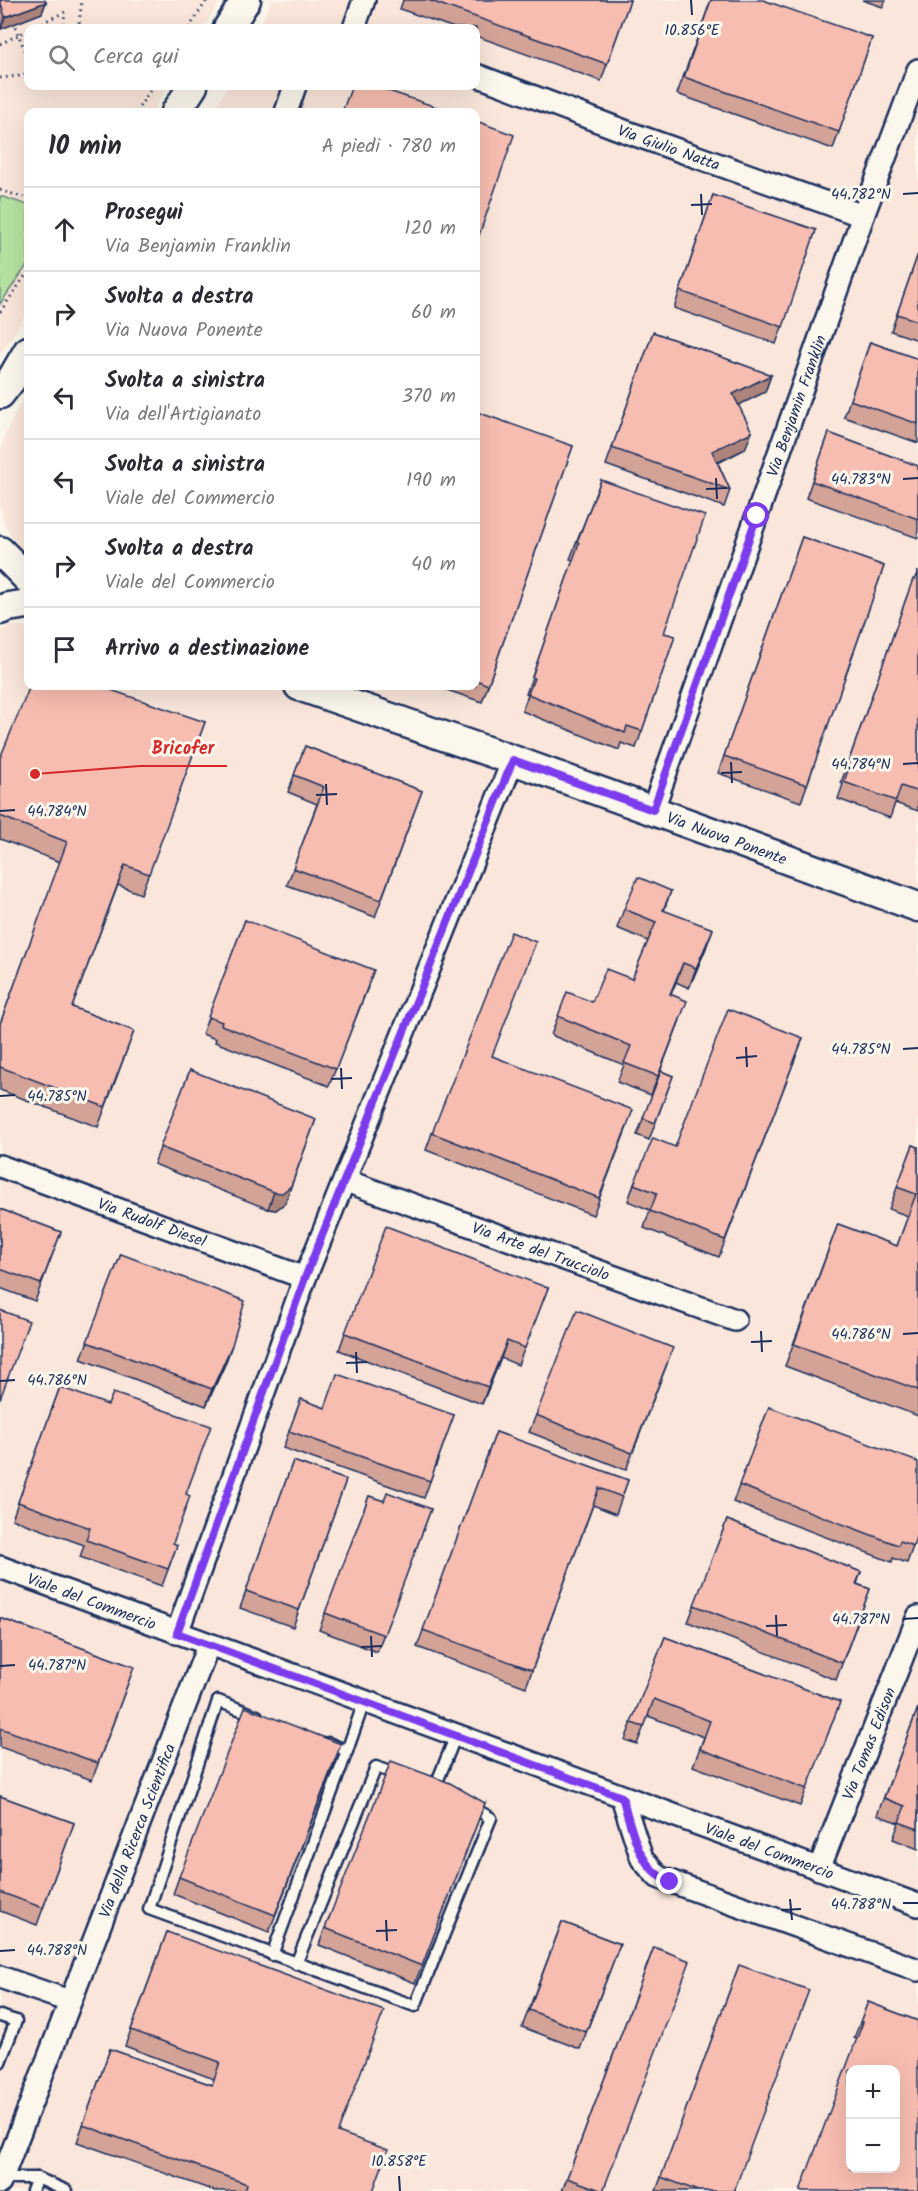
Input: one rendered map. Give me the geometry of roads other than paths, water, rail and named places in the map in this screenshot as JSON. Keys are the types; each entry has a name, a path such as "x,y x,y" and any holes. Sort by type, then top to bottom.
{"street":[{"path":"231,24 246,0"},
{"path":"355,24 364,0"},
{"name":"Via Benjamin Franklin","path":"653,810 863,216 918,70"},
{"name":"Via Giulio Natta","path":"480,77 627,132 863,216"},
{"path":"179,108 190,90"},
{"path":"288,108 294,90"},
{"path":"0,415 6,387 24,358"},
{"path":"0,551 24,575"},
{"path":"0,610 24,605"},
{"name":"Via Nuova Ponente","path":"311,690 653,810 918,907"},
{"path":"177,1633 305,1278 513,760"},
{"name":"Via Rudolf Diesel","path":"0,1166 305,1278"},
{"name":"Via Arte del Trucciolo","path":"346,1180 735,1320"},
{"name":"Viale del Commercio","path":"0,1568 918,1905"},
{"name":"Via Tomas Edison","path":"819,1869 918,1617"},
{"name":"Via della Ricerca Scientifica","path":"1,2180 208,1646"},
{"path":"622,1797 642,1859 658,1877 918,1971"},
{"path":"0,1977 69,2001"}],"lane":[{"path":"272,1722 219,1701 149,1908 296,1964 415,2006 491,1818 425,1783 376,1767 296,1964"},
{"path":"272,1955 364,1702"},
{"path":"425,1783 456,1736"},
{"path":"315,1738 347,1751"},
{"path":"0,2016 16,2021 0,2062"},
{"path":"32,2191 37,2178"},
{"path":"1,2180 37,2178 67,2191"}],"place":[{"name":"Bricofer","path":"35,774"}]}
